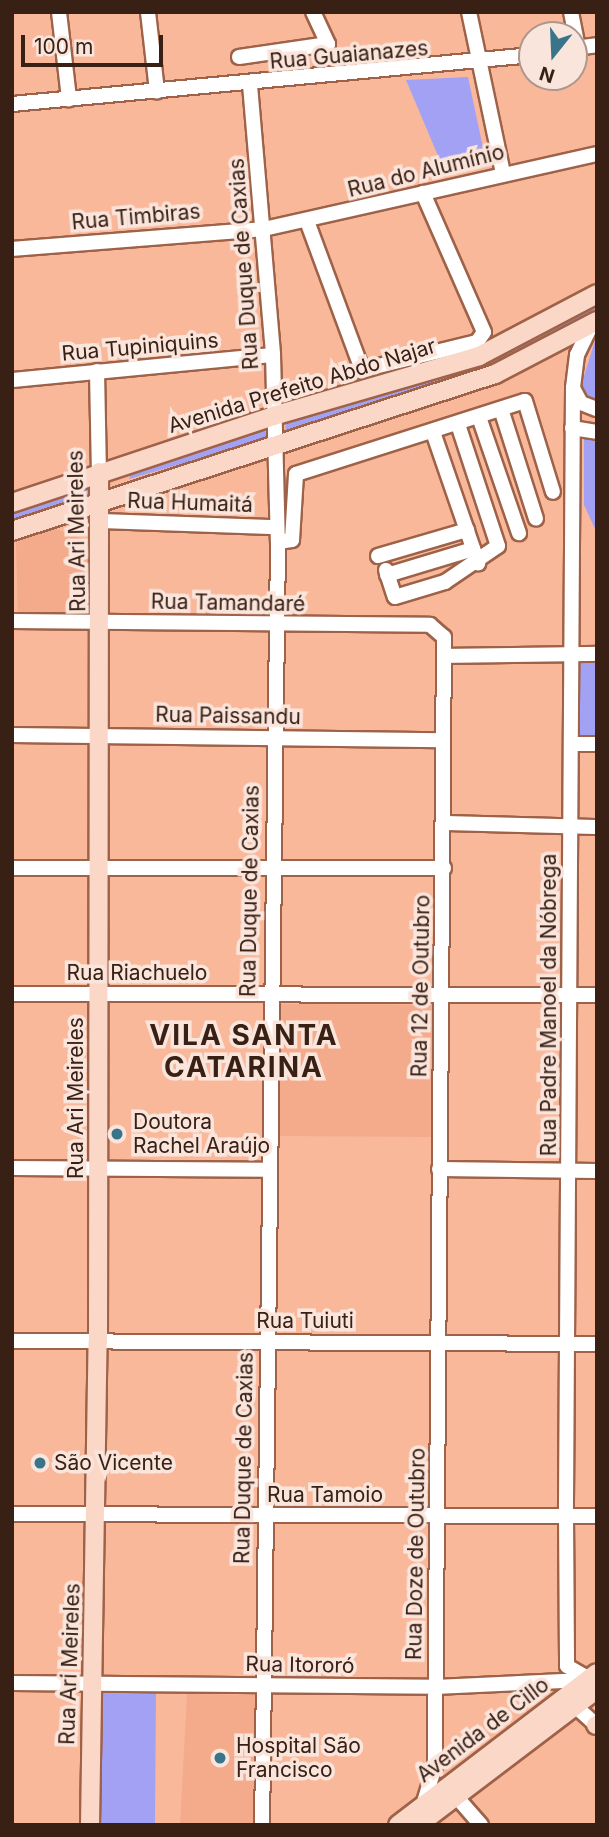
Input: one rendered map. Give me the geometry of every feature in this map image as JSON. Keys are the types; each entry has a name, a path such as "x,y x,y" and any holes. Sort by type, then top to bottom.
{"main road":[{"name":"Avenida Prefeito Abdo Najar","path":"12,503 273,416 479,356 597,294"},
{"path":"12,531 495,374 594,322"},
{"path":"120,466 116,478 129,492"},
{"name":"Rua Ari Meireles","path":"90,1825 97,1514 102,622 99,472"},
{"path":"50,519 102,521"},
{"name":"Avenida de Cillo","path":"398,1825 424,1803 457,1787 574,1705 594,1681"},
{"name":"Avenida de Cillo","path":"418,1825 457,1787 594,1681"}],"street":[{"path":"59,12 69,99"},
{"path":"148,12 157,91"},
{"path":"239,57 328,44 313,12"},
{"path":"469,12 503,173"},
{"name":"Rua Guaianazes","path":"12,104 479,64 518,57"},
{"name":"Rua Duque de Caxias","path":"250,85 273,355 277,535 269,995 262,1825"},
{"name":"Rua do Alumínio","path":"264,229 503,173 597,154"},
{"path":"307,220 362,370 477,342 484,332 423,193"},
{"name":"Rua Timbiras","path":"12,249 264,229"},
{"name":"Rua Padre Manoel da Nóbrega","path":"594,322 577,355 573,388 574,744 571,827 566,1516 566,1666 594,1681"},
{"name":"Rua Tupiniquins","path":"12,380 273,355"},
{"name":"Rua Ari Meireles","path":"97,371 99,472"},
{"path":"573,388 581,402 597,410"},
{"path":"277,535 292,540 296,474 525,401 553,492"},
{"path":"501,409 536,519"},
{"path":"573,422 597,410"},
{"path":"478,417 519,533"},
{"path":"573,422 597,432"},
{"path":"458,424 498,546 478,563 396,597 387,573 473,549"},
{"path":"433,432 478,563"},
{"path":"12,496 39,494"},
{"name":"Rua Humaitá","path":"102,521 277,535"},
{"path":"378,556 467,530"},
{"name":"Rua Tamandaré","path":"12,621 430,625 441,632"},
{"name":"Rua 12 de Outubro","path":"440,1343 439,1169 444,868 442,740 447,656 441,632"},
{"path":"447,656 597,654"},
{"name":"Rua Paissandu","path":"12,735 442,740"},
{"path":"574,744 597,744"},
{"path":"444,823 597,827"},
{"path":"12,868 444,868"},
{"name":"Rua Riachuelo","path":"12,994 597,995"},
{"path":"12,1168 268,1170"},
{"path":"439,1169 597,1171"},
{"name":"Rua Tuiuti","path":"12,1341 597,1344"},
{"name":"Rua Doze de Outubro","path":"424,1803 435,1766 440,1343"},
{"name":"Rua Tamoio","path":"12,1514 597,1516"},
{"name":"Rua Itororó","path":"12,1683 435,1688 594,1681"},
{"path":"574,1705 596,1725"},
{"path":"435,1766 457,1787 481,1825"}],"shaded area":[{"path":"468,77 486,162 444,170 406,80"},
{"path":"597,298 597,311 504,363 285,433 286,420 497,355"},
{"path":"597,334 597,403 580,389"},
{"path":"261,428 268,434 263,440 129,479 132,471"},
{"path":"584,436 597,439 597,533 584,505"},
{"path":"88,483 88,496 12,519 12,508"},
{"path":"51,527 94,543 96,622 18,618 16,543"},
{"path":"576,659 597,659 597,738 578,738"},
{"path":"278,1004 433,1005 432,1137 277,1136"},
{"path":"101,1689 156,1689 155,1825 99,1825"},
{"name":"Hospital São Francisco","path":"187,1694 259,1695 258,1825 180,1825"}],"place":[{"name":"Doutora Rachel Araújo","path":"117,1134"},
{"name":"São Vicente","path":"40,1463"},
{"name":"Hospital São Francisco","path":"220,1758"}],"district":[{"name":"VILA SANTA CATARINA","path":"244,1051"}]}
